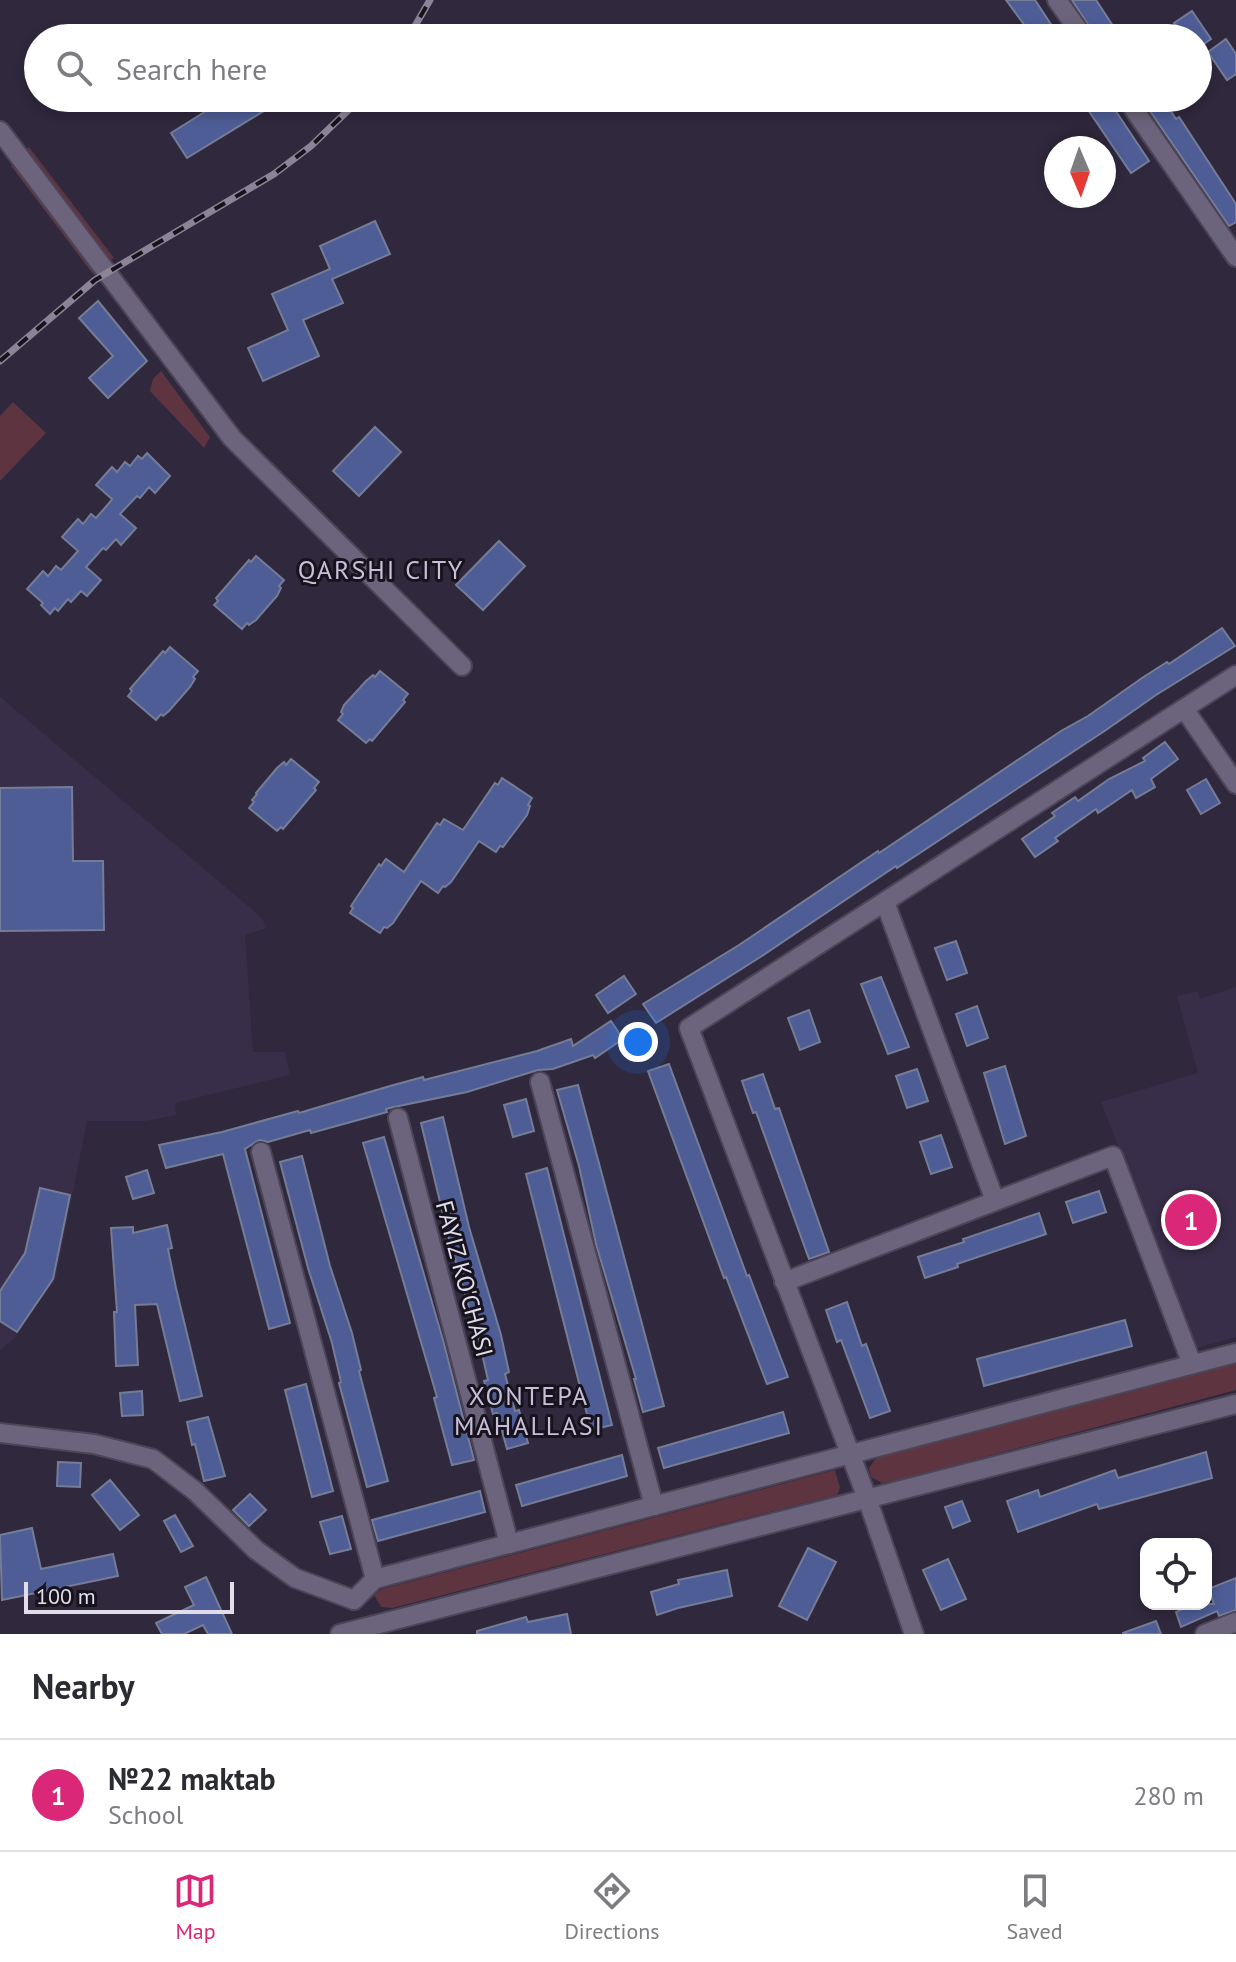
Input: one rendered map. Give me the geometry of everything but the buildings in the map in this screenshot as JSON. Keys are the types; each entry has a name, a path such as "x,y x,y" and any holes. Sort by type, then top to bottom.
{"street":[{"path":"1057,0 1074,24"},
{"path":"1136,112 1236,257"},
{"path":"0,131 232,438 462,666"},
{"path":"914,1634 867,1498 689,1028 1236,675"},
{"path":"1185,710 1236,784"},
{"path":"885,902 995,1201"},
{"path":"540,1082 654,1506"},
{"name":"FAYIZ KO'CHASI","path":"398,1118 509,1544"},
{"path":"261,1152 375,1579"},
{"path":"784,1282 1113,1156 1192,1364"},
{"path":"354,1600 375,1579 1236,1353"},
{"path":"340,1634 1236,1404"},
{"path":"0,1433 94,1444 153,1459 195,1491 256,1550 295,1578 354,1600"},
{"path":"354,1600 362,1628"},
{"path":"1205,1634 1236,1622"}],"shaded area":[{"path":"29,147 114,258 109,261 26,149"},
{"path":"14,163 96,272 93,274 11,166"},
{"path":"161,371 210,437 204,448 150,391 153,379"},
{"path":"13,402 46,433 0,481 0,416"},
{"path":"0,697 261,917 267,928 245,935 253,1052 285,1052 290,1075 175,1103 176,1115 145,1121 87,1121 56,1277 15,1338 0,1350"},
{"path":"1236,987 1236,1337 1197,1348 1101,1102 1198,1073 1177,996 1198,991 1200,999"},
{"path":"1236,1361 1236,1390 890,1482 882,1483 871,1477 869,1468 876,1458"},
{"path":"835,1470 840,1488 837,1495 392,1608 381,1607 374,1595 382,1589"}],"railway":[{"path":"416,24 430,0"},
{"path":"0,361 95,280 274,174 311,146 346,112"}],"place":[{"name":"№22 maktab","path":"1191,1220"}],"district":[{"name":"QARSHI CITY","path":"381,570"},
{"name":"XONTEPA MAHALLASI","path":"529,1411"}]}
